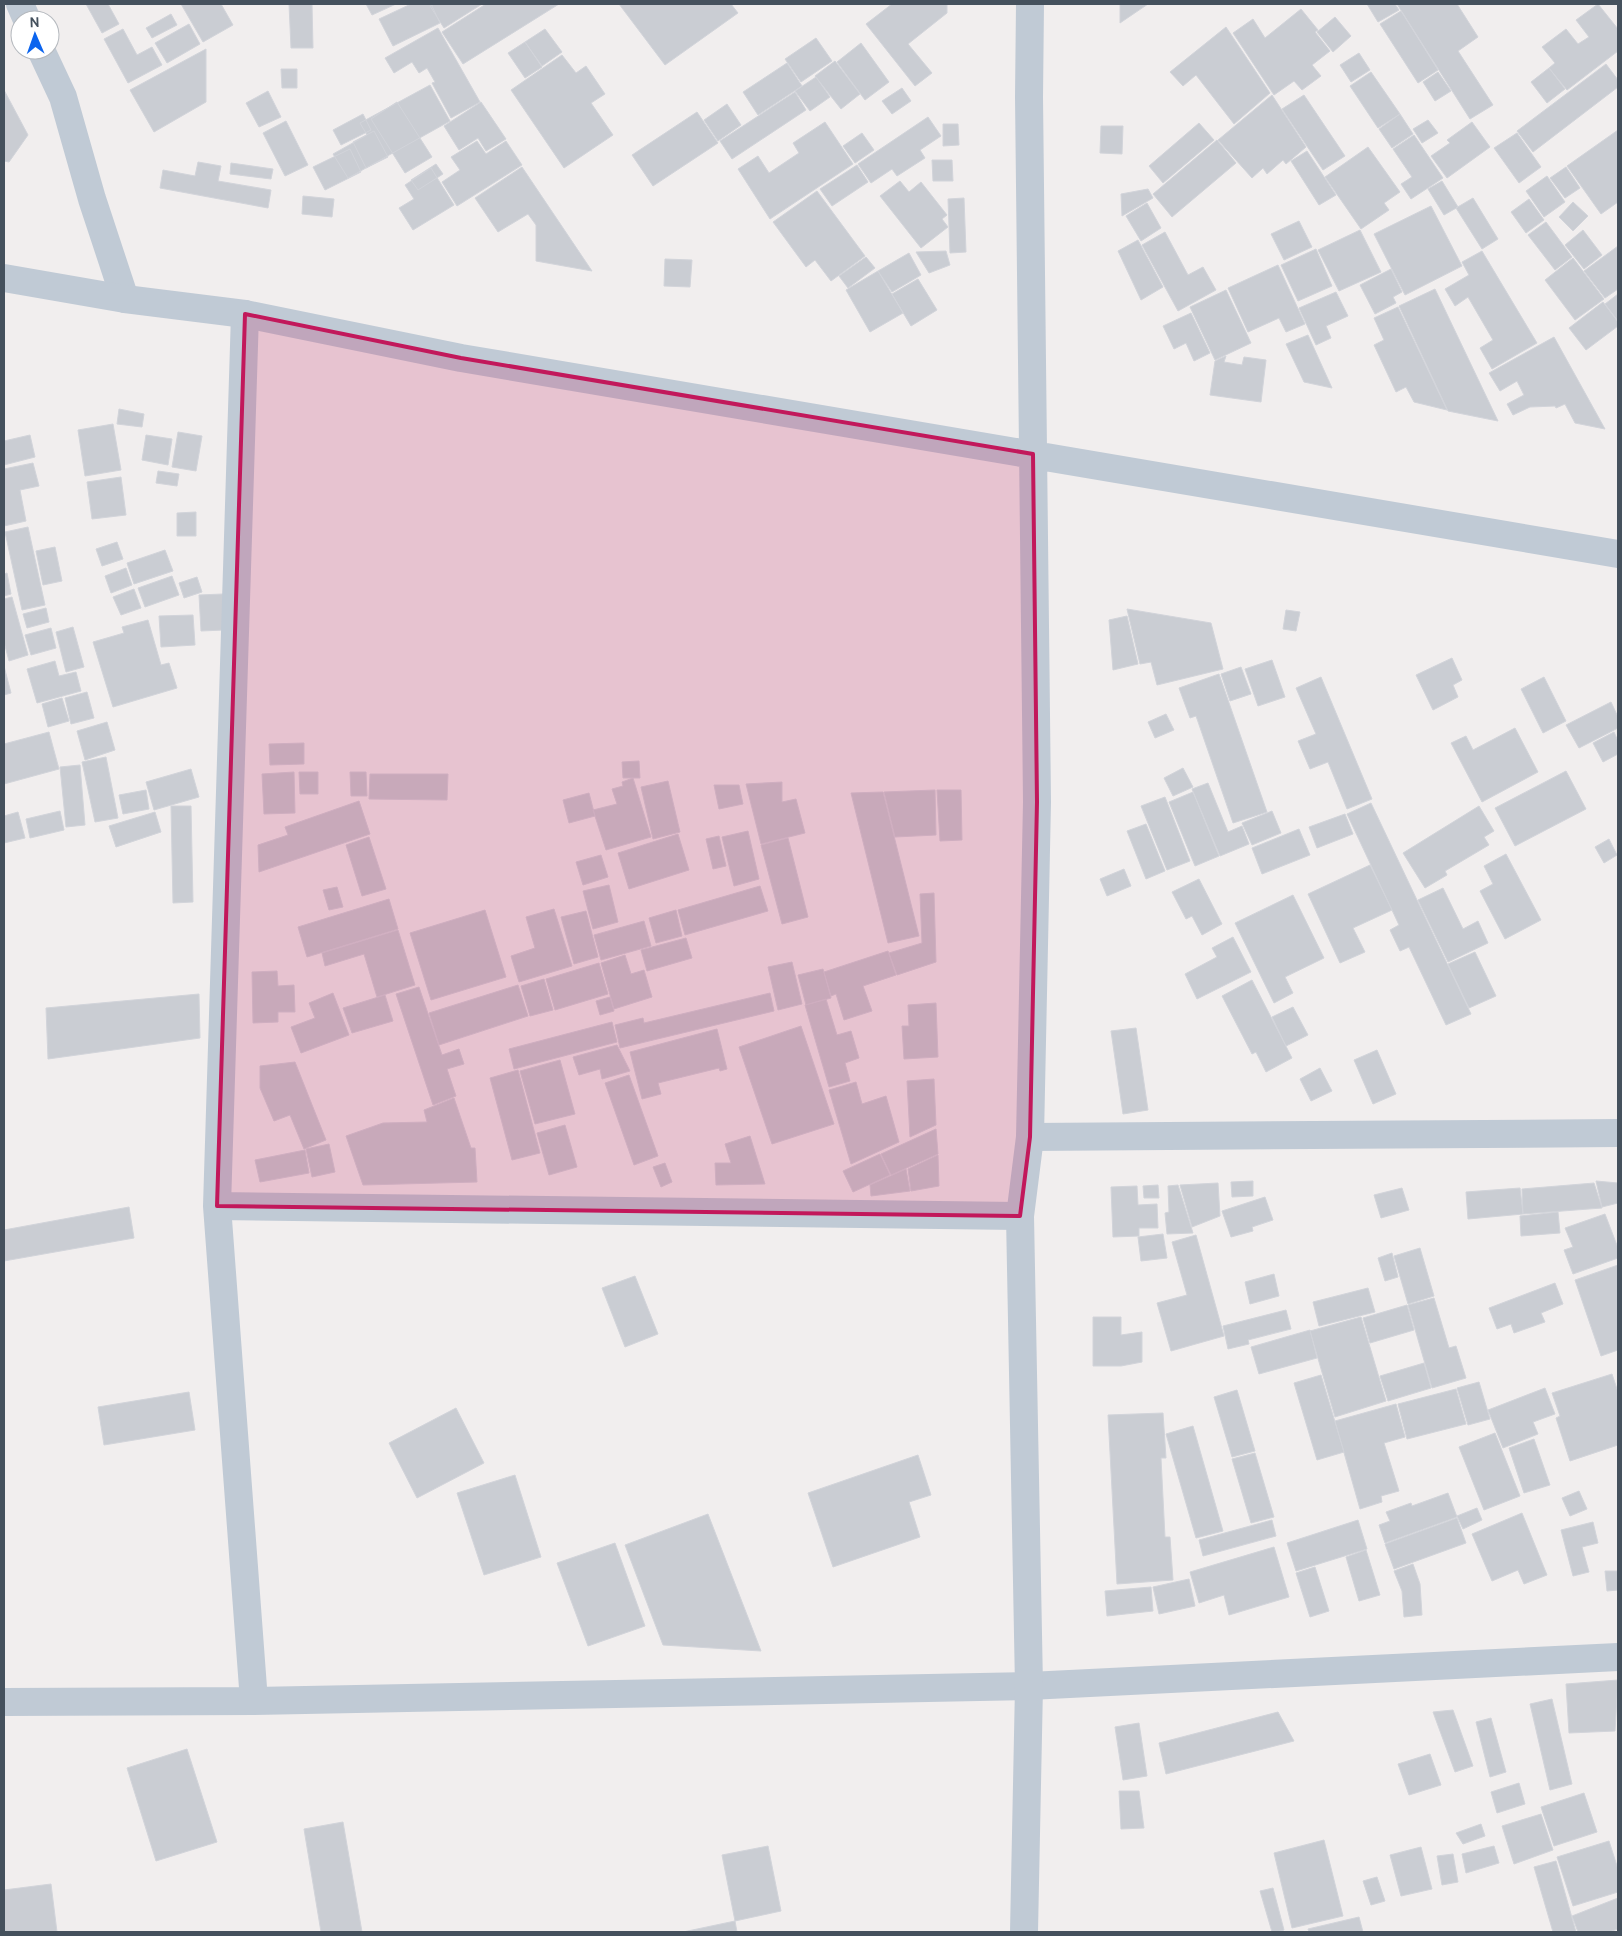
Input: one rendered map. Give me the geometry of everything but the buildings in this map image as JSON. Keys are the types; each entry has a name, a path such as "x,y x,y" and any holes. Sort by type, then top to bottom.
{"street":[{"path":"1024,1932 1029,1686 1020,1216 1030,1138 1037,802 1030,4"},
{"path":"46,60 63,97 92,199 125,299"},
{"path":"4,278 125,299 245,314 461,358 1618,554"},
{"path":"245,314 217,1206 254,1700"},
{"path":"1030,1138 1618,1133"},
{"path":"217,1206 1020,1216"},
{"path":"4,1702 254,1700 1029,1686 1618,1657"}],"highlighted area":[{"path":"245,314 461,358 1033,454 1037,802 1030,1137 1020,1216 217,1206"}]}
